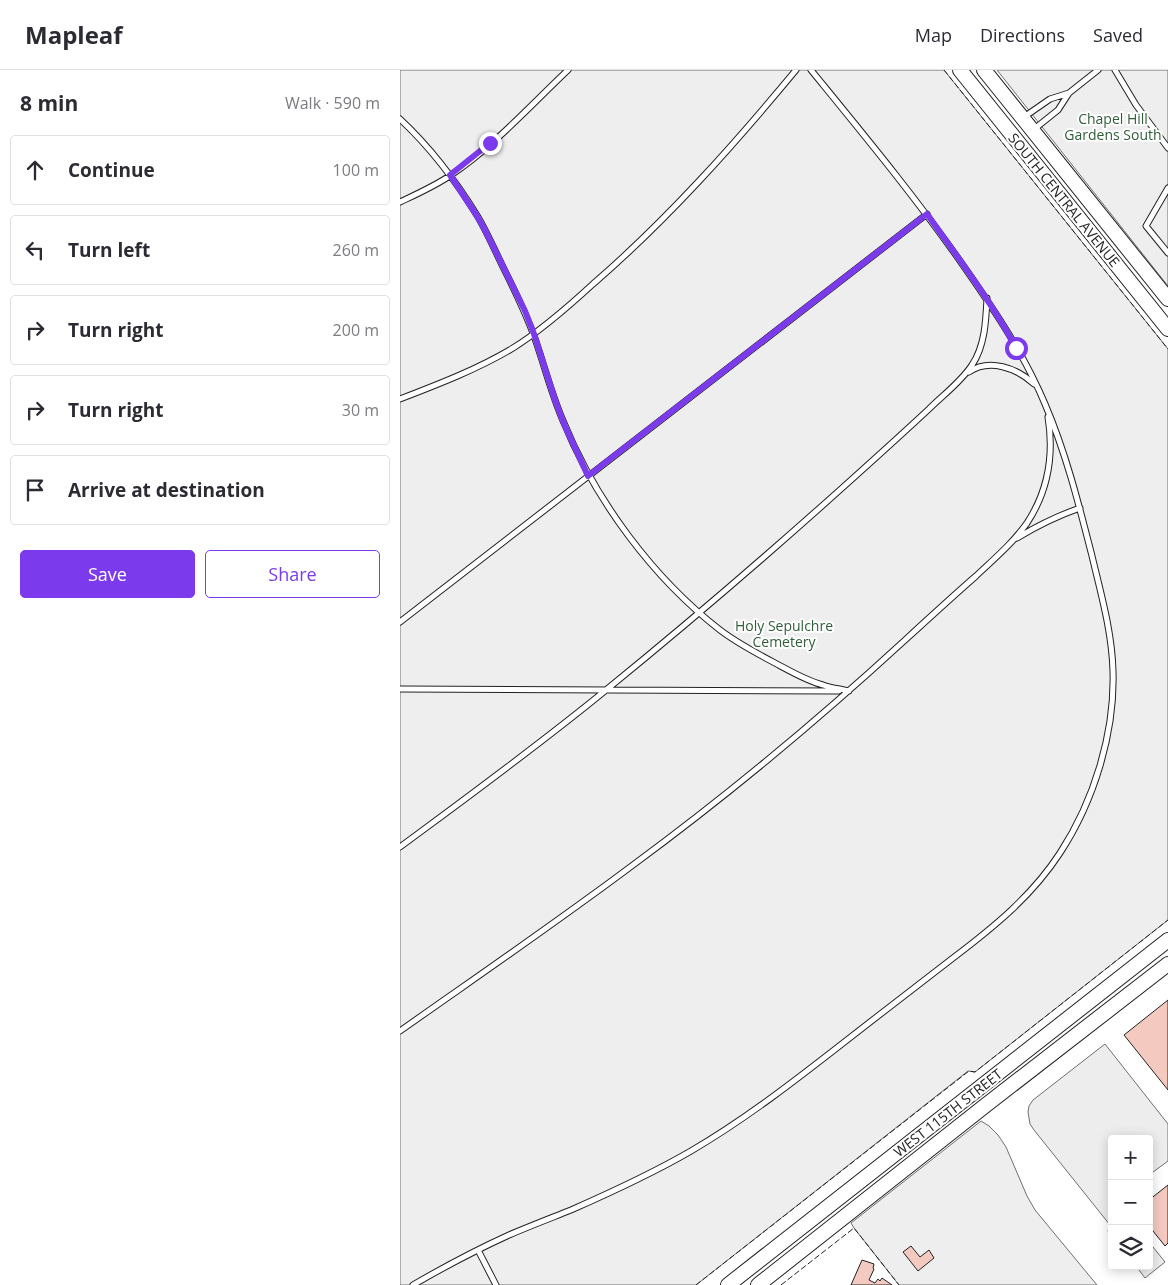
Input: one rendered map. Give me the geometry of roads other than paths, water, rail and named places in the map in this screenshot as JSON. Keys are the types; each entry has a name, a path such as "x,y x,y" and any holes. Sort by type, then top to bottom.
{"street":[{"name":"SOUTH CENTRAL AVENUE","path":"960,70 1168,329"},
{"name":"SOUTH CENTRAL AVENUE","path":"984,70 1168,299"},
{"name":"WEST 115TH STREET","path":"728,1285 1168,940"},
{"name":"WEST 115TH STREET","path":"758,1285 1168,964"}],"lane":[{"path":"400,202 430,187 469,161 514,122 568,70"},
{"path":"400,399 468,371 513,348 534,334 572,303 658,224 720,158 796,70"},
{"path":"413,1285 511,1234 594,1200 666,1165 716,1135 790,1083 1002,919 1030,892 1059,855 1083,812 1101,765 1110,719 1114,672 1110,631 1065,455 1045,404 1004,325 987,298 927,214 811,70"},
{"path":"1033,131 1058,110 1069,93 1098,70"},
{"path":"1115,70 1141,111 1168,148"},
{"path":"1023,118 1050,99 1069,93"},
{"path":"400,119 417,135 450,175 486,232 525,311 564,424 588,476 608,507 641,551 681,596 720,630 739,643 784,668 822,685 849,691"},
{"path":"1168,188 1146,226 1168,251"},
{"path":"400,622 927,214"},
{"path":"964,376 979,352 986,321 987,298"},
{"path":"400,847 484,785 606,690 779,544 975,368 991,365 1012,369 1022,374 1037,387"},
{"path":"1015,540 1042,496 1046,482 1050,459 1050,432 1045,404"},
{"path":"400,1031 635,864 736,786 849,691 1015,540 1036,526 1080,508"},
{"path":"400,689 849,691"},
{"path":"478,1250 496,1285"}],"park label":[{"name":"Chapel Hill Gardens South","path":"1113,128"},
{"name":"Holy Sepulchre Cemetery","path":"784,634"}]}
